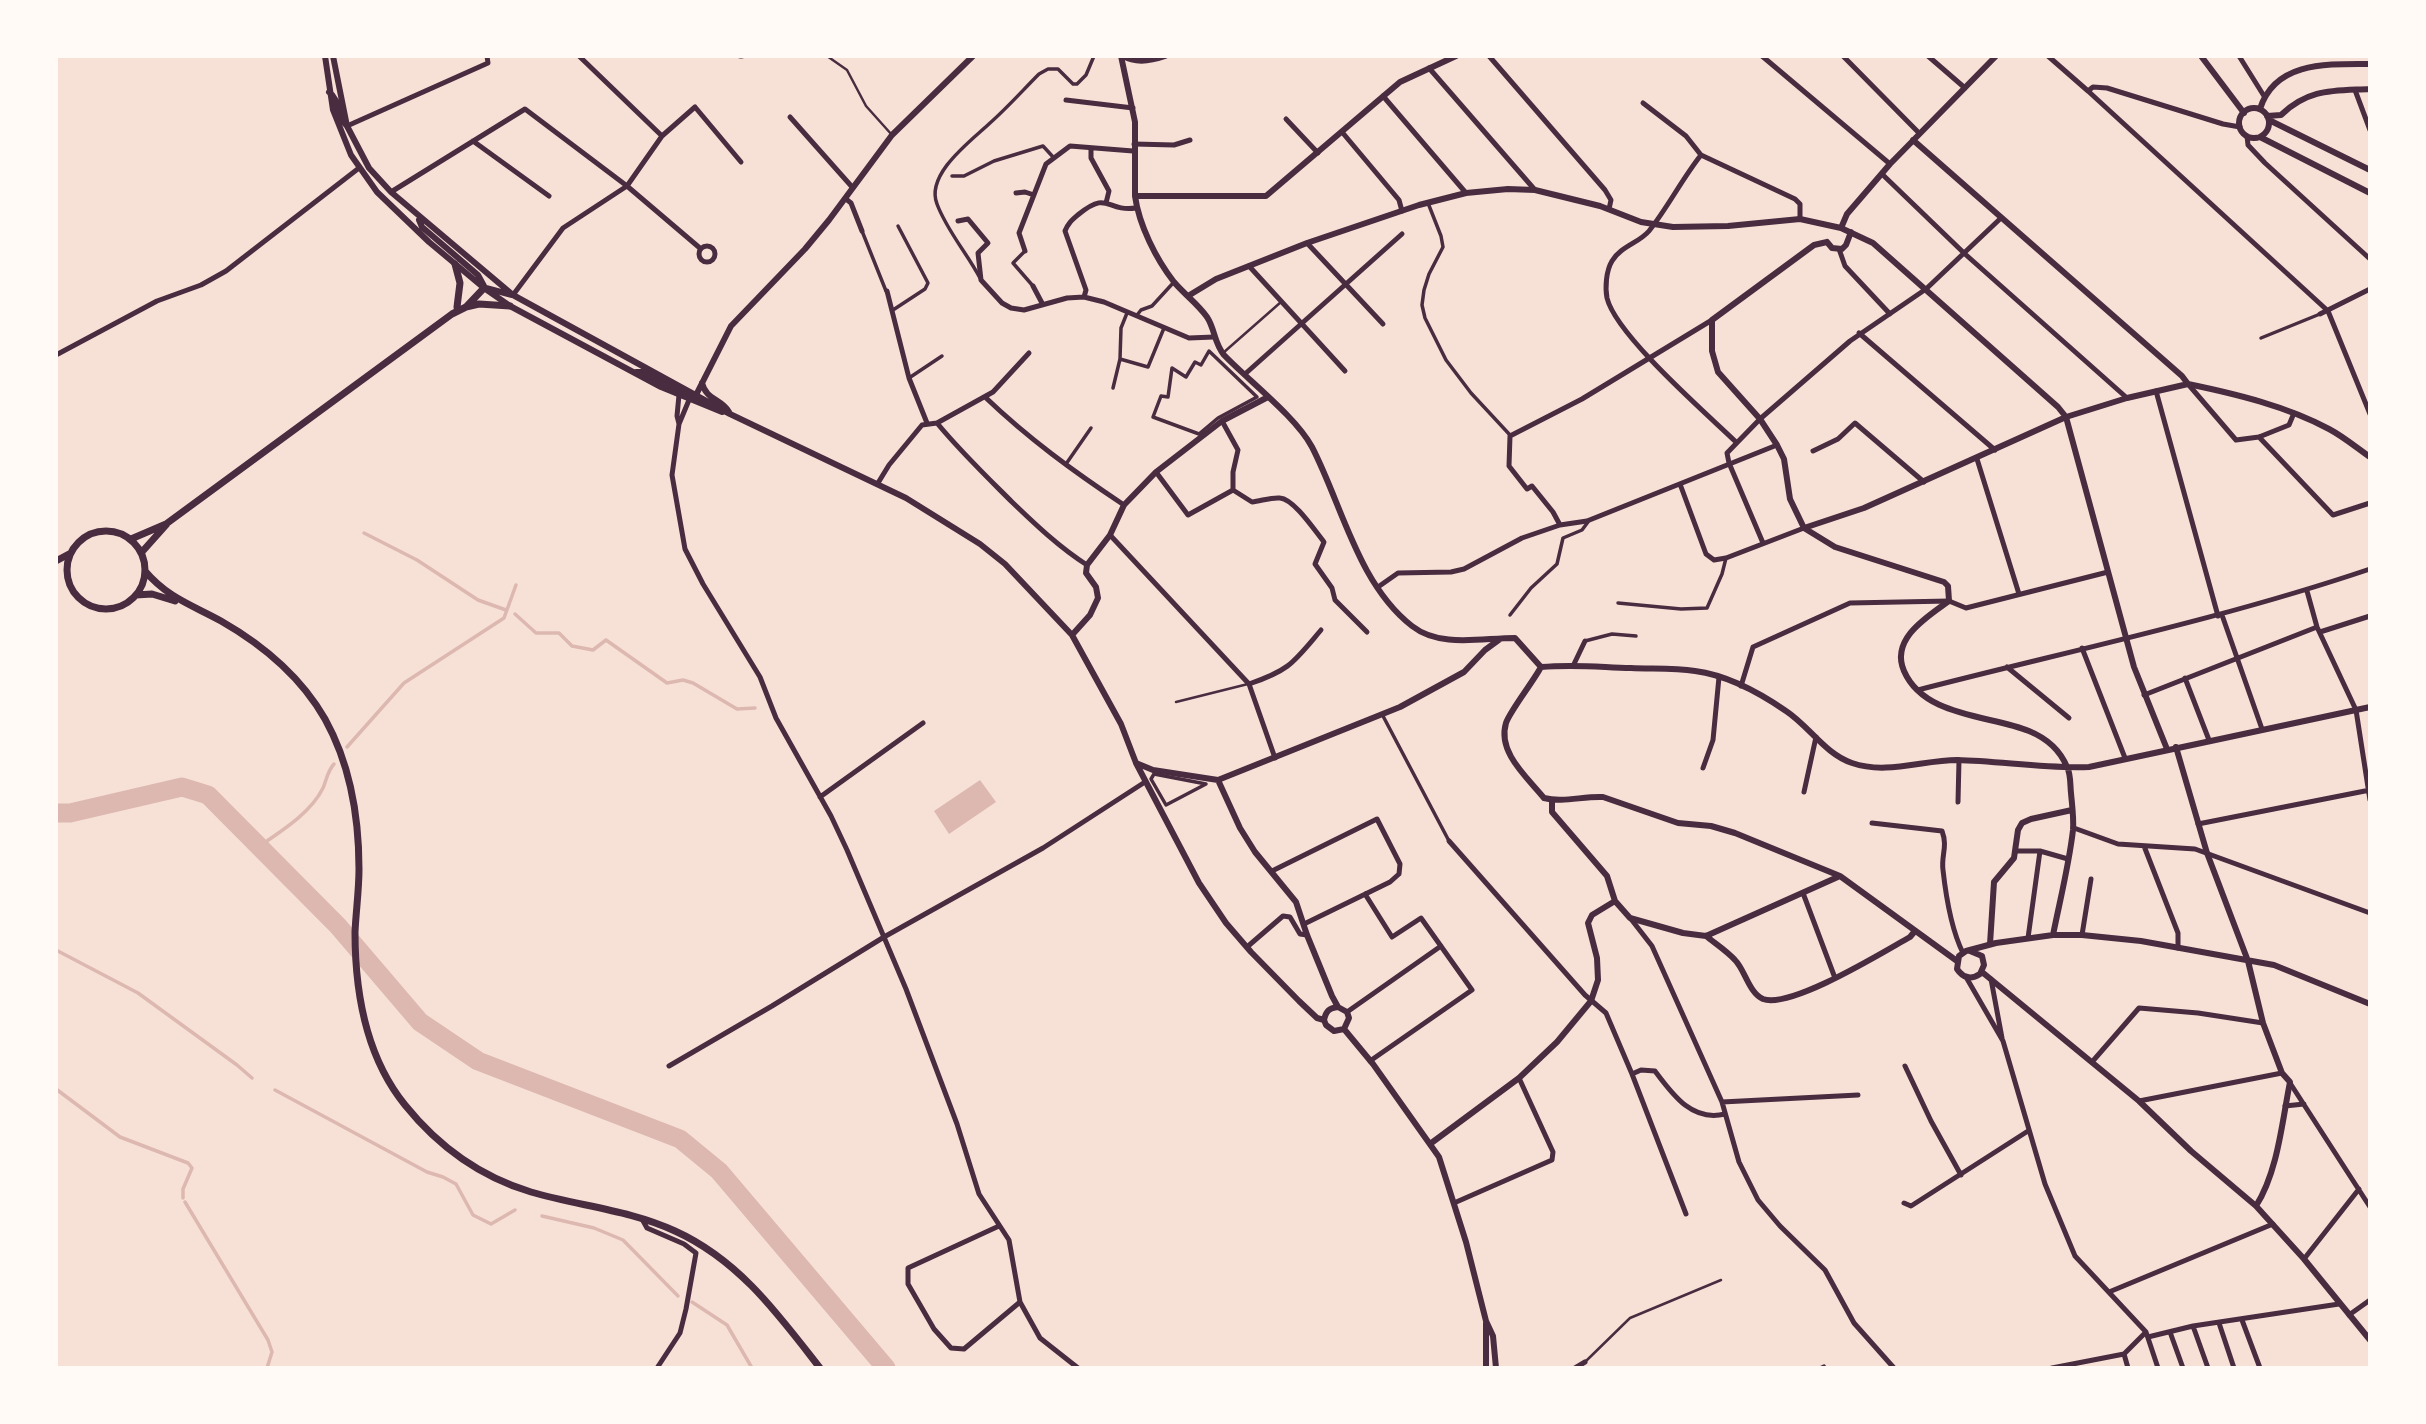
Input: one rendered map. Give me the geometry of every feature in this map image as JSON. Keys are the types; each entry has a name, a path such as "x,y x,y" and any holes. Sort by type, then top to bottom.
{"main road":[{"path":"455,264 460,283 458,309"},
{"path":"141,553 166,524 484,288"},
{"path":"458,309 479,304 510,306"},
{"path":"131,539 166,524"},
{"path":"56,561 90,533 104,530 118,532 131,539 141,553 145,571 143,584 136,595 124,605 102,609 80,600 68,581 66,572 69,553"},
{"path":"145,571 166,592 220,621 277,660 303,686 325,719 345,766 357,825 359,869 355,931 356,973 361,1010 386,1075 404,1104 455,1154 488,1175 530,1192 642,1218 701,1245 737,1270 760,1293 820,1368"},
{"path":"57,578 68,581"},
{"path":"136,595 152,594 180,601"}],"street":[{"path":"326,56 329,92 339,129 359,168 377,192 455,264 510,306 633,372 679,395 693,398"},
{"path":"333,56 347,127"},
{"path":"347,127 488,63 487,56"},
{"path":"579,56 662,136"},
{"path":"973,56 892,135 846,199 805,249 731,326 679,424 672,475 685,549 703,584 760,677 776,718 847,850 952,1112 979,1194 1009,1240 1020,1302 1040,1338 1079,1368"},
{"path":"1094,56 1086,75 1077,84 1073,84 1058,69 1048,69 1039,74 965,144 944,170 938,183 935,202 981,280 1002,303 1012,308 1024,310 1042,303 1084,297 1104,302 1189,338 1214,338"},
{"path":"1122,56 1131,61 1155,60 1165,56"},
{"path":"1122,56 1133,108 1136,208 1148,239 1174,282 1206,314 1214,338 1223,353 1268,397 1311,445 1344,531 1378,587 1402,618 1426,636 1443,640 1515,638 1541,667"},
{"path":"1135,196 1266,196 1400,82 1455,56"},
{"path":"1489,56 1605,190 1611,200 1609,209"},
{"path":"1762,56 1890,164"},
{"path":"1843,56 1919,133"},
{"path":"1928,56 1965,88"},
{"path":"1841,228 1847,214 1890,164 1996,56"},
{"path":"2049,56 2329,310 2370,414"},
{"path":"2201,56 2244,113"},
{"path":"2239,56 2264,96"},
{"path":"2260,109 2264,96 2282,78 2318,65 2370,64"},
{"path":"1430,68 1535,190"},
{"path":"2088,92 2093,87 2108,88 2240,127"},
{"path":"2268,118 2281,115 2294,103 2316,92 2370,89"},
{"path":"2355,90 2370,130"},
{"path":"329,92 335,99 341,120 369,168 417,215 513,295 714,411 730,414 878,483 980,544 1005,565 1072,635 1121,724 1145,782 1199,883 1226,923 1317,1018 1324,1020"},
{"path":"1383,96 1466,193"},
{"path":"1066,100 1133,108"},
{"path":"1643,103 1686,136 1701,155 1796,199 1800,204 1800,219"},
{"path":"513,295 563,228 627,186 662,136 695,107 741,162"},
{"path":"2370,170 2268,118 2260,109 2252,108 2244,113 2240,122 2248,145 2264,163 2370,259"},
{"path":"377,192 391,192 525,109 627,186 701,249"},
{"path":"790,117 853,188"},
{"path":"2259,137 2266,132 2268,118"},
{"path":"1286,119 1318,153"},
{"path":"1342,132 1399,200 1402,211"},
{"path":"2247,136 2259,137 2370,193"},
{"path":"1042,303 1033,286 1013,263 1026,251 1019,233 1046,164 1070,146 1091,149 1134,147 1174,145 1190,140"},
{"path":"1913,140 2182,376 2236,440 2259,436 2289,425 2294,413"},
{"path":"473,141 549,196"},
{"path":"952,176 964,176 994,162 1043,146 1054,158"},
{"path":"1091,149 1091,158 1109,191 1105,203"},
{"path":"1701,155 1648,232 1624,247 1611,262 1607,278 1607,298 1637,345 1736,442"},
{"path":"56,355 157,301 201,285 226,271 359,168"},
{"path":"1883,175 1965,254 2127,398"},
{"path":"1188,296 1216,279 1307,243 1466,193 1508,189 1535,190 1609,209 1652,225 1728,226 1800,219 1851,232 1873,243 2058,407 2066,418 2126,638 2144,695 2166,749"},
{"path":"1016,193 1034,195"},
{"path":"846,199 851,203 887,291 909,378 927,423"},
{"path":"1084,297 1086,289 1065,231 1067,223 1093,203 1105,203 1123,209 1136,208"},
{"path":"1428,203 1443,247 1424,290 1422,305 1425,318 1446,360 1471,393 1510,436 1509,466 1527,489 1532,486 1560,525"},
{"path":"417,215 422,227 478,275 484,288"},
{"path":"958,221 968,219 988,243 978,253 981,280"},
{"path":"1763,542 1727,453 1760,419 1859,333 1926,289 2001,219"},
{"path":"1830,225 1827,242 1830,247 1839,249 1846,245 1851,232"},
{"path":"891,311 925,289 928,282 898,226"},
{"path":"1245,374 1402,234"},
{"path":"1510,436 1582,399 1651,358 1712,320 1814,245 1827,242"},
{"path":"1307,243 1383,324"},
{"path":"1839,249 1845,266 1890,314"},
{"path":"1249,266 1345,371"},
{"path":"1135,317 1141,310 1152,306 1174,282"},
{"path":"484,288 495,288 505,295 513,295"},
{"path":"2261,338 2329,310 2370,289"},
{"path":"1113,388 1120,359 1121,328 1127,313"},
{"path":"1712,320 1712,351 1718,372 1760,419 1777,445 1784,459 1790,499 1804,528 1835,547 1944,582 1950,591 1949,601 1914,628 1904,642 1900,655 1907,678 1939,705 2030,731 2048,741 2059,752 2068,768 2074,828 2053,935"},
{"path":"1120,359 1148,367 1164,328"},
{"path":"572,329 573,341"},
{"path":"1859,333 1994,450"},
{"path":"1209,351 1257,397 1218,418 1199,434 1153,417 1161,396 1168,397 1172,368 1186,377 1195,362 1201,365 1209,351"},
{"path":"878,483 889,465 922,425 937,423 993,392 1029,353"},
{"path":"909,378 942,356"},
{"path":"633,372 643,372 693,398"},
{"path":"702,382 704,391 726,406 730,414"},
{"path":"1680,484 1706,554 1714,560 1726,558 1763,542 1864,508 2066,418 2127,398 2188,384 2228,392 2294,413 2330,429 2370,457"},
{"path":"2156,391 2220,615 2262,729"},
{"path":"679,395 679,424"},
{"path":"985,397 1025,434 1124,505"},
{"path":"1072,635 1090,615 1097,598 1096,587 1087,573 1087,565 1110,535 1124,505 1156,472 1222,421 1268,397"},
{"path":"1222,421 1238,450 1233,472 1233,490"},
{"path":"937,423 962,454 1010,500 1063,550 1087,565"},
{"path":"1813,452 1838,439 1855,424 1924,482"},
{"path":"1065,465 1091,428"},
{"path":"2259,436 2333,515 2370,503"},
{"path":"1378,587 1398,573 1451,572 1464,569 1507,545 1560,525 1589,520 1777,445"},
{"path":"1977,459 2020,594"},
{"path":"1156,472 1188,515 1233,490"},
{"path":"1233,490 1252,502 1280,498 1287,500 1326,540 1315,564 1332,588 1335,600 1367,632"},
{"path":"1510,615 1531,588 1557,564 1563,538 1582,530 1589,520"},
{"path":"1110,535 1249,684 1275,758"},
{"path":"1618,603 1681,609 1707,608 1726,558"},
{"path":"1918,690 2220,615 2306,591 2370,569"},
{"path":"1741,686 1753,647 1850,603 1949,601 1966,608 2108,572"},
{"path":"2306,591 2319,629 2356,710 2370,800"},
{"path":"2144,695 2237,657 2319,629 2370,616"},
{"path":"1249,684 1277,675 1291,666 1321,630"},
{"path":"1574,664 1585,641 1612,634 1636,636"},
{"path":"1136,763 1153,770 1218,780 1383,716 1464,673 1485,650 1501,638"},
{"path":"1479,639 1484,643 1485,650"},
{"path":"2082,648 2125,758"},
{"path":"1541,667 1574,664 1696,671 1719,677 1788,712 1838,756 1867,767 1896,767 1937,760 2068,768 2090,766 2370,707"},
{"path":"1541,667 1507,722 1505,742 1510,756 1544,798 1552,800 1602,797 1678,823 1735,833 1840,876 1957,961"},
{"path":"2007,667 2069,718"},
{"path":"1703,768 1713,740 1719,677"},
{"path":"2185,678 2209,740"},
{"path":"1383,716 1449,841 1591,1001 1606,1013 1686,1214"},
{"path":"820,797 923,723"},
{"path":"1804,792 1816,737"},
{"path":"2176,747 2207,853 2248,961 2263,1023 2282,1073 2370,1206"},
{"path":"1958,802 1959,760"},
{"path":"1154,774 1170,777 1206,784 1166,805 1151,779 1154,774"},
{"path":"1218,780 1240,828 1255,852 1296,902 1338,1007"},
{"path":"669,1066 884,937 1043,848 1145,782"},
{"path":"2198,824 2369,790"},
{"path":"1552,800 1552,812 1607,876 1615,901 1652,946 1723,1102 1739,1162 1758,1200 1825,1270 1854,1323 1894,1368"},
{"path":"1966,977 1973,978 1982,972 1982,956 1990,944 1994,882 2014,858 2018,830 2022,823 2031,818 2072,810"},
{"path":"1272,872 1377,819 1400,864 1399,874 1390,882 1304,924"},
{"path":"1872,823 1942,831 1946,842 1942,867 1956,939 1966,952 1982,956"},
{"path":"2074,828 2118,844 2195,849 2370,913"},
{"path":"2144,846 2178,933 2178,948"},
{"path":"2016,851 2039,851 2068,859"},
{"path":"2028,938 2039,851"},
{"path":"1706,936 1840,876"},
{"path":"2082,935 2091,880"},
{"path":"1803,893 1835,978"},
{"path":"1365,894 1392,937 1421,918 1472,990 1370,1061"},
{"path":"1430,1144 1519,1078 1578,1018 1591,1001 1598,980 1597,958 1588,923 1592,915 1615,901"},
{"path":"1247,947 1283,916 1290,917 1300,934 1307,935"},
{"path":"1630,918 1683,933 1706,936 1736,960 1756,992 1764,999 1783,999 1807,991 1910,937 1915,931"},
{"path":"2003,1041 1966,977 1957,969 1957,961 1966,952 1990,944 2053,935 2141,941 2274,965 2370,1004"},
{"path":"1347,1012 1441,946"},
{"path":"1982,972 2139,1101 2191,1151 2256,1206 2304,1259 2370,1340"},
{"path":"1991,978 2003,1041 2028,1131 2045,1184 2075,1256 2147,1335 2158,1368"},
{"path":"1338,1007 1347,1012 1349,1018 1345,1029 1334,1031 1326,1025 1326,1013 1331,1008 1338,1007"},
{"path":"2092,1062 2139,1008 2198,1013 2263,1023"},
{"path":"1345,1029 1439,1157 1466,1242 1486,1321 1493,1336 1496,1368"},
{"path":"1905,1066 1961,1175"},
{"path":"1632,1073 1642,1070 1655,1071 1679,1103 1713,1117 1725,1114"},
{"path":"2139,1101 2282,1073"},
{"path":"1454,1203 1552,1160 1553,1152 1519,1078"},
{"path":"2256,1206 2276,1154 2290,1082"},
{"path":"1723,1102 1858,1095"},
{"path":"2285,1106 2304,1104"},
{"path":"1905,1203 1911,1206 2028,1131"},
{"path":"2304,1259 2358,1189"},
{"path":"642,1218 647,1228 684,1244 696,1253 687,1309 680,1333 657,1368"},
{"path":"2109,1292 2273,1224"},
{"path":"999,1226 908,1268 908,1284 934,1329 951,1348 964,1349 1020,1302"},
{"path":"2349,1315 2370,1300"},
{"path":"2052,1368 2124,1354 2147,1335 2339,1304"},
{"path":"2242,1320 2260,1368"},
{"path":"1486,1321 1486,1367"},
{"path":"2218,1323 2234,1368"},
{"path":"2193,1326 2208,1368"},
{"path":"2170,1332 2183,1368"},
{"path":"2124,1354 2128,1368"},
{"path":"1575,1368 1585,1362"},
{"path":"1820,1368 1825,1368"}],"lane":[{"path":"827,56 847,70 866,106 892,135"},
{"path":"1223,353 1282,301"},
{"path":"1176,702 1249,684"},
{"path":"1585,1362 1630,1318 1721,1280"}],"shaded area":[{"path":"980,780 996,802 949,834 934,811"}],"waterway":[{"path":"364,533 417,560 478,600 506,610"},
{"path":"347,747 404,683 504,618 516,585"},
{"path":"515,614 536,633 559,633 572,646 593,650 606,640 667,683 683,680 737,709 755,708"},
{"path":"258,847 311,806 334,764"},
{"path":"56,813 70,813 182,787 208,795 338,926 420,1022 478,1061 680,1139 719,1171 886,1368"},
{"path":"56,950 138,993 252,1078"},
{"path":"56,1089 120,1137 188,1163 192,1168 183,1189 183,1198"},
{"path":"275,1090 427,1172 456,1184 473,1215 491,1224 515,1210"},
{"path":"185,1202 268,1340 272,1352 267,1368"},
{"path":"542,1216 594,1228 623,1240 678,1296"},
{"path":"692,1302 727,1325 752,1368"}]}
